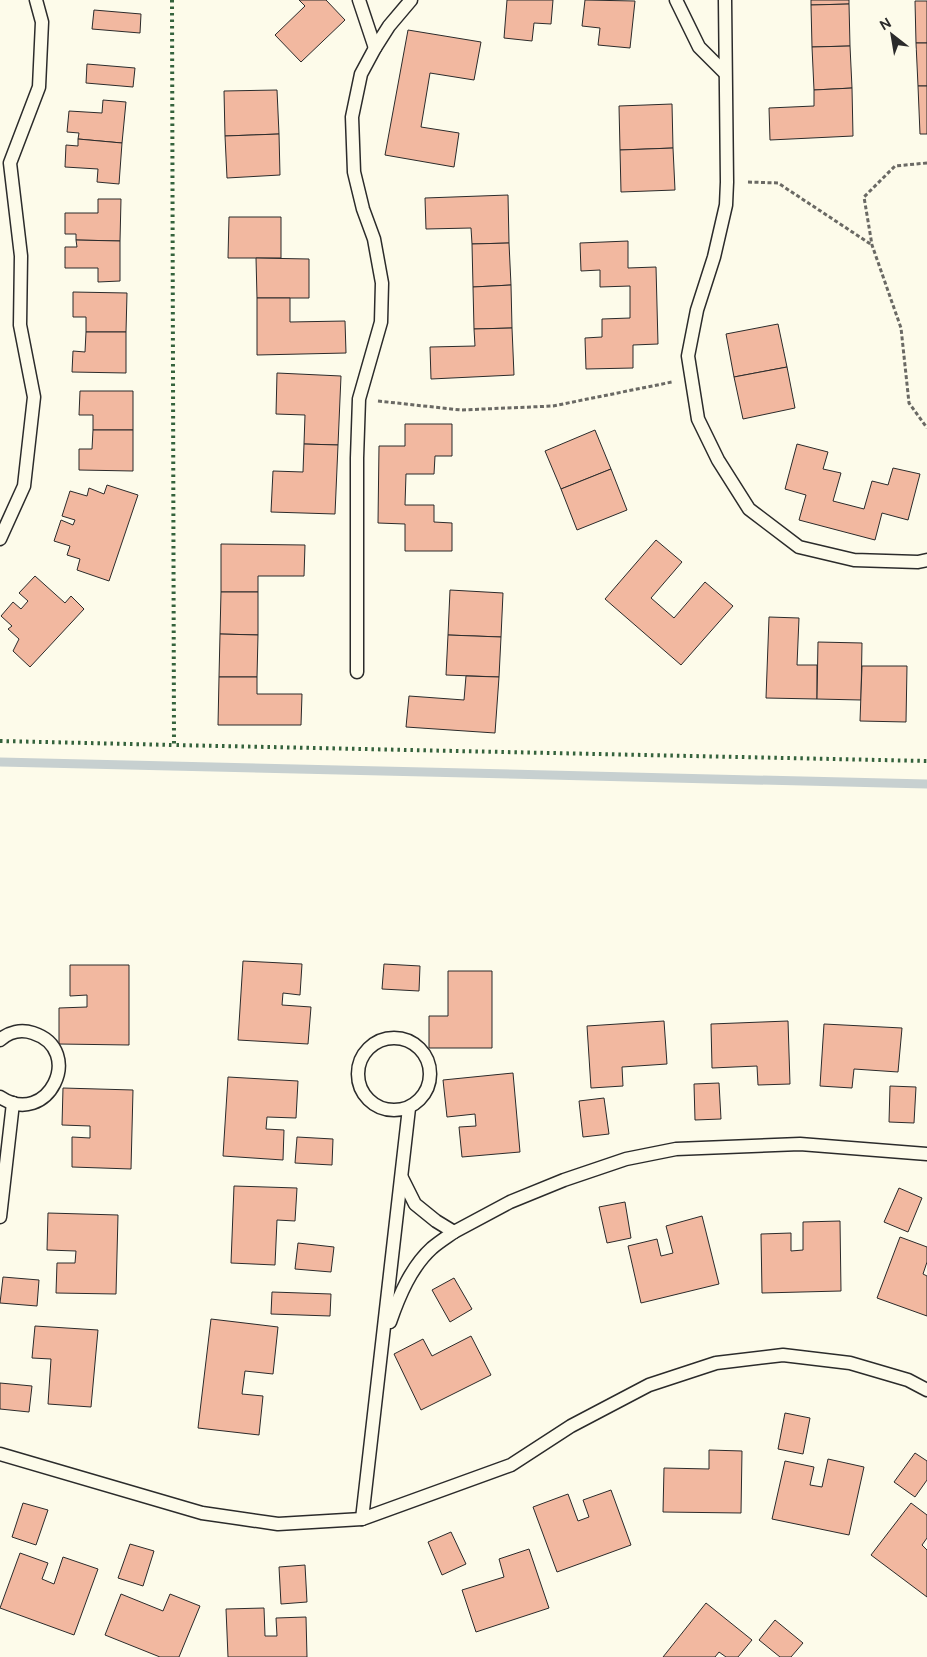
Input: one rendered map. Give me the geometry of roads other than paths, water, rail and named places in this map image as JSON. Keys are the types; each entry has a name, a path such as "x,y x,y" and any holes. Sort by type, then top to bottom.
{"lane":[{"path":"0,539 24,486 34,397 20,325 21,256 5,164 39,87 42,22 36,0"},
{"path":"358,0 375,48"},
{"path":"357,672 357,458 359,399 381,322 382,283 374,239 363,208 354,172 352,117 361,74 389,26 411,0"},
{"path":"676,0 700,46 725,73"},
{"path":"725,0 727,182 724,214 714,256 697,310 688,356 698,420 718,460 749,509 799,547 854,560 918,562 927,560"},
{"path":"0,1040 6,1035 17,1032 29,1032 40,1035 49,1042 56,1052 59,1063 58,1075 54,1086 37,1101 25,1104 13,1103 0,1096"},
{"path":"362,1519 409,1108 419,1101 426,1092 430,1081 431,1069 428,1058 416,1045 401,1038 389,1038 378,1041 368,1049 361,1059 358,1071 359,1084 364,1095 373,1104 385,1110 409,1108"},
{"path":"0,1217 13,1103"},
{"path":"382,1348 395,1308 413,1271 431,1249 454,1232 510,1202 564,1180 626,1159 676,1148 800,1144 927,1154"},
{"path":"402,1178 415,1204 436,1222 454,1232"},
{"path":"0,1454 202,1513 278,1524 362,1519 510,1465 571,1426 649,1385 716,1363 783,1355 850,1363 908,1380 927,1390"}],"waterway":[{"path":"0,762 927,784"}]}
